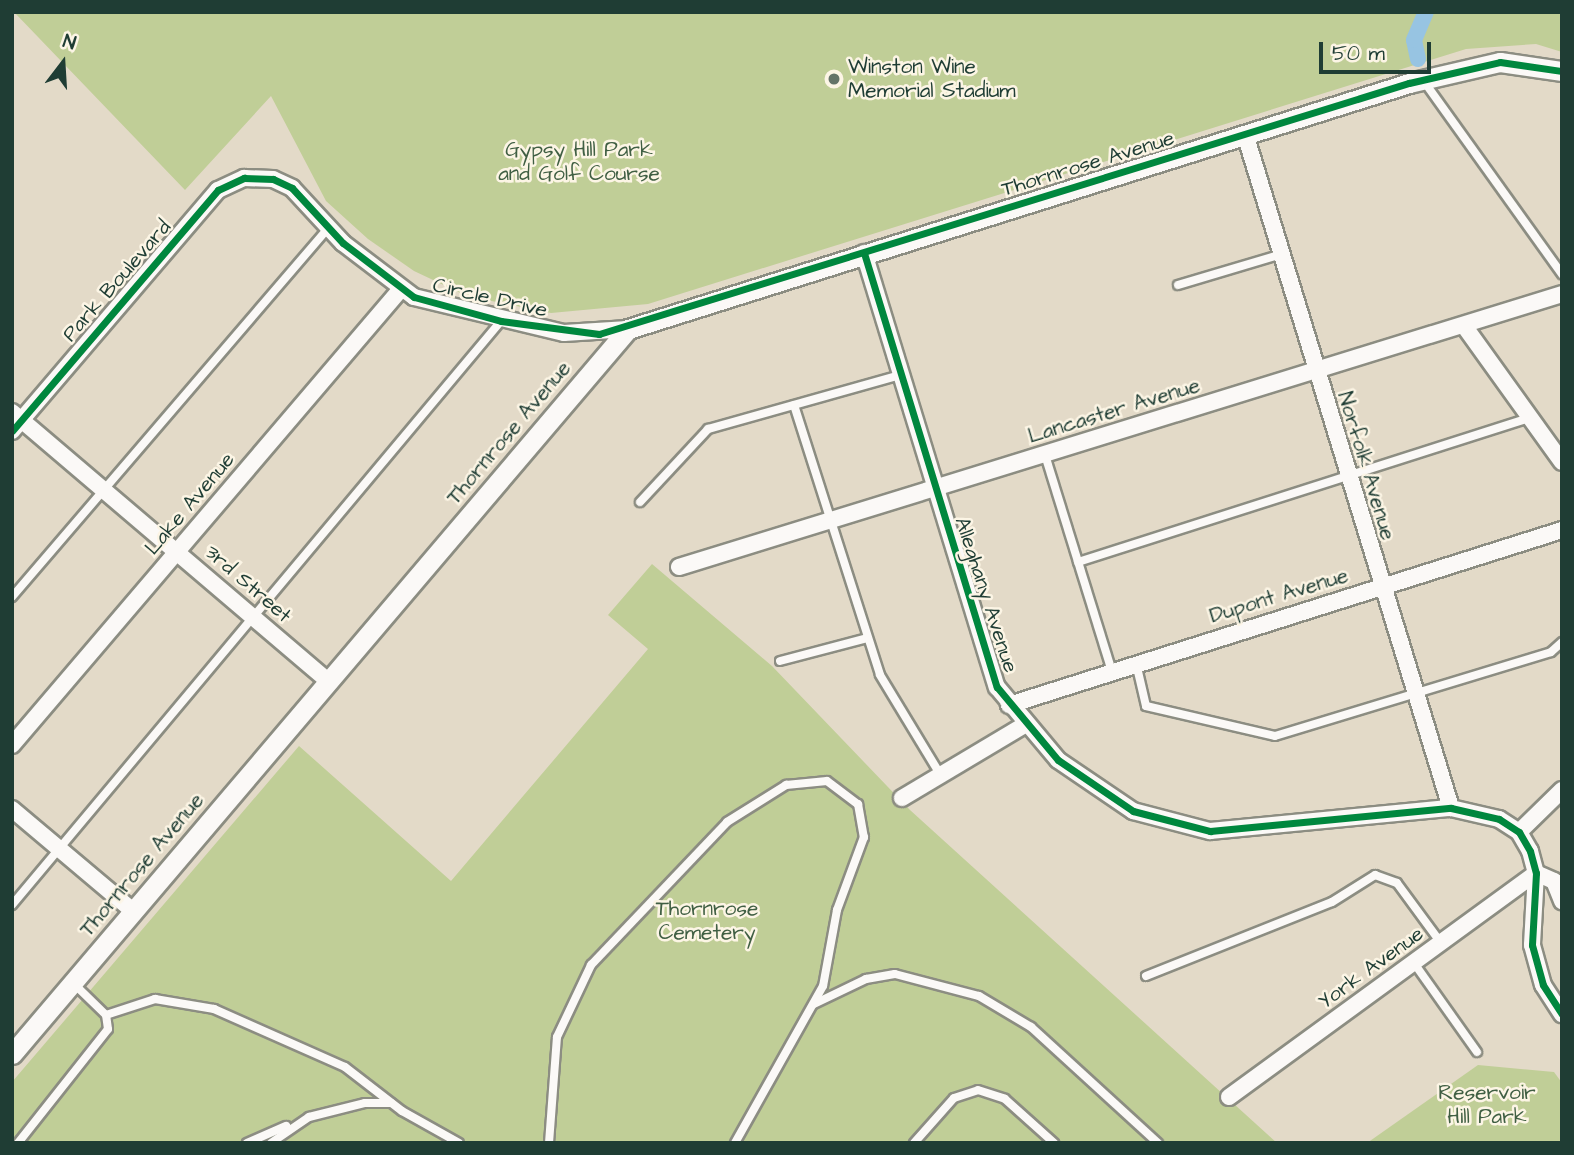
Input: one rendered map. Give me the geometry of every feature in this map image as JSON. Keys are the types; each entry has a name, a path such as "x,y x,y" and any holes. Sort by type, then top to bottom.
{"street":[{"name":"Thornrose Avenue","path":"12,1054 628,329 1423,80 1508,61 1562,71"},
{"name":"Norfolk Avenue","path":"1245,134 1348,479 1451,808"},
{"name":"Circle Drive","path":"262,177 292,188 328,228 400,289 502,321 581,334 628,329"},
{"name":"Park Boulevard","path":"15,421 218,190 262,177"},
{"name":"Alleghany Avenue","path":"864,253 984,650 1009,705 1095,790 1186,828 1234,833 1451,808 1490,815 1519,832"},
{"name":"Lake Avenue","path":"12,745 400,289"},
{"name":"Lancaster Avenue","path":"679,567 1316,370 1465,327 1562,294"},
{"path":"1465,327 1533,418 1562,462"},
{"name":"3rd Street","path":"15,421 105,489 328,681"},
{"name":"Dupont Avenue","path":"1009,705 1562,530"},
{"path":"902,798 1026,724"},
{"path":"1562,790 1519,832 1536,873 1532,945 1543,985 1562,1013"},
{"path":"12,809 133,911"},
{"path":"1536,873 1554,881 1562,901"},
{"name":"York Avenue","path":"1229,1097 1536,873"}],"lane":[{"path":"1423,80 1562,274"},
{"path":"12,597 328,228"},
{"path":"1178,285 1282,254"},
{"path":"12,905 255,619 502,321"},
{"path":"640,502 708,429 900,375"},
{"path":"794,405 827,522 880,675 940,774"},
{"path":"1078,562 1348,479 1533,418"},
{"path":"1045,455 1112,671"},
{"path":"780,661 867,638"},
{"path":"1136,663 1146,706 1275,736 1551,652 1562,642"},
{"path":"549,1143 557,1037 592,965 727,822 786,785 810,779 849,793 865,830 837,910 826,976 814,1004 736,1143"},
{"path":"1146,976 1320,907 1375,875 1397,883 1440,943"},
{"path":"1414,963 1477,1052"},
{"path":"814,1004 866,979 895,974 979,996 1031,1027 1158,1143"},
{"path":"18,1143 93,1053 108,1029 106,1015 73,983"},
{"path":"106,1015 146,1000 198,1003 345,1067 391,1103 459,1143"},
{"path":"914,1143 954,1098 978,1090 999,1095 1054,1143"},
{"path":"247,1143 342,1107 391,1103"},
{"path":"271,1143 292,1124"}],"green space":[{"name":"Gypsy Hill Park and Golf Course","path":"14,12 1562,12 1562,52 1536,44 1466,49 648,304 551,313 467,296 414,271 368,239 326,201 271,96 185,190"},
{"name":"Thornrose Cemetery","path":"652,564 772,666 910,810 1277,1143 12,1143 12,1082 299,746 451,881 648,649 608,615"},
{"name":"Reservoir Hill Park","path":"1478,1065 1554,1072 1562,1083 1562,1143 1367,1143"}],"waterway":[{"path":"1418,59 1414,40 1426,12"}],"cycle path":[{"path":"12,431 218,190 244,178 273,179 292,188 343,243 414,297 501,321 599,334 1409,83 1500,62 1562,71"},
{"path":"864,253 997,687 1058,760 1133,811 1210,831 1451,808 1499,819 1519,832 1530,851 1536,873 1532,945 1543,985 1562,1014"}],"place":[{"name":"Winston Wine Memorial Stadium","path":"834,79"}]}
